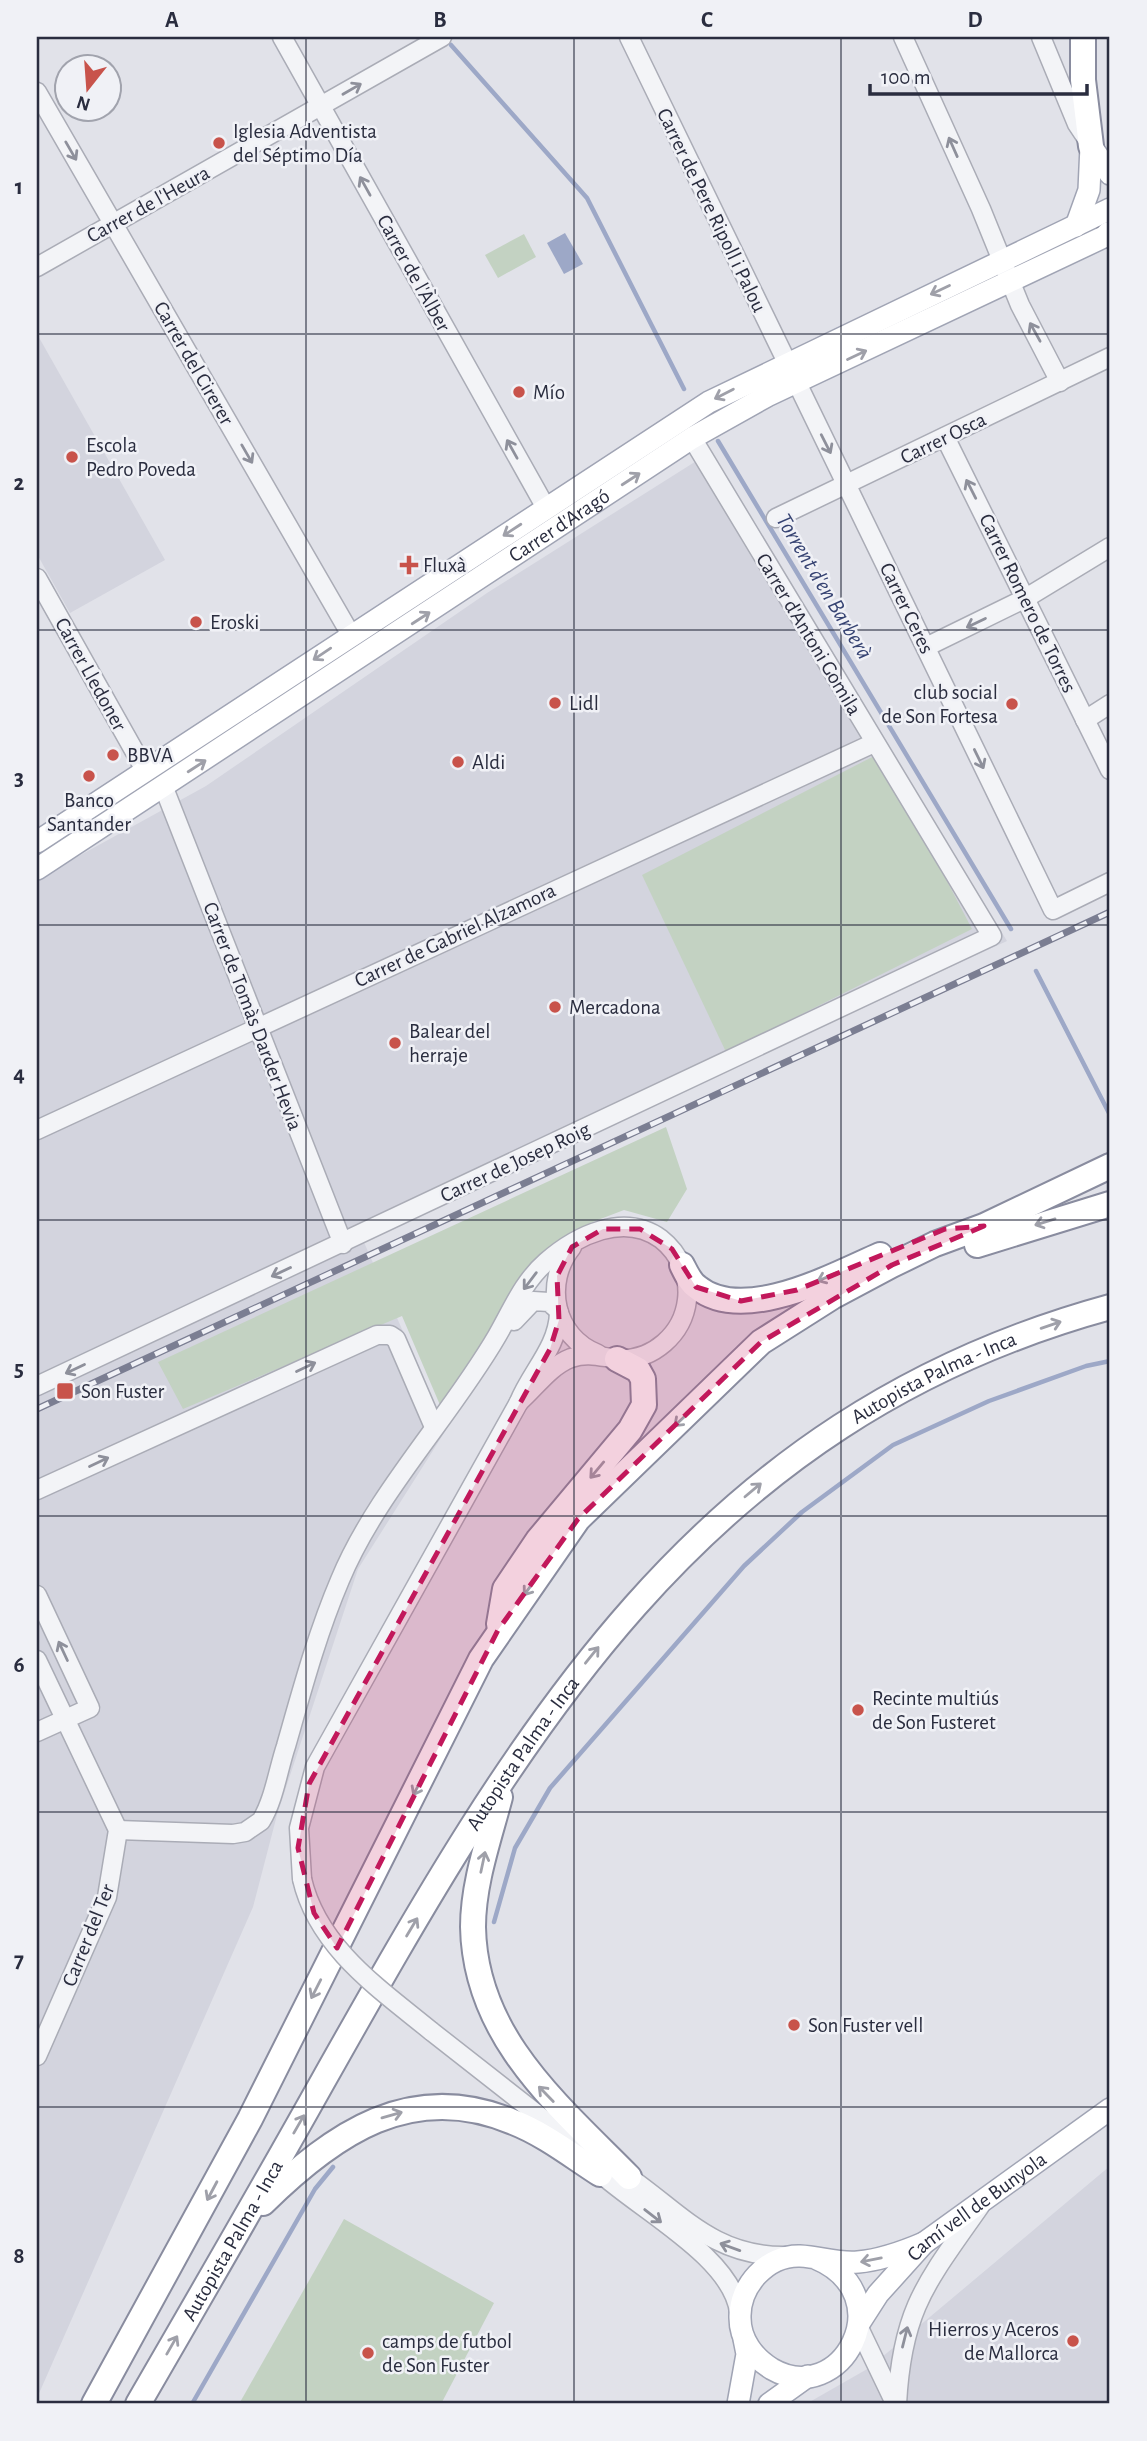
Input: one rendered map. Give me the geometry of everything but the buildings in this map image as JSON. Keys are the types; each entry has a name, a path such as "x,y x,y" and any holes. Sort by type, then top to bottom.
{"highway":[{"path":"1083,37 1083,80 1091,146"},
{"path":"732,1372 761,1342 832,1297 935,1244 984,1226 1110,1166"},
{"path":"732,1372 935,1260 1020,1230 1110,1204"},
{"path":"682,1265 691,1282 702,1292 717,1298 741,1301 797,1290 945,1229 984,1226"},
{"name":"Autopista Palma - Inca","path":"138,2404 360,2015 508,1769 564,1689 631,1608 701,1535 758,1486 816,1443 942,1369 1010,1339 1110,1307"},
{"path":"498,1630 505,1589 538,1540 630,1430 644,1405 643,1380 638,1370 609,1357"},
{"name":"Autopista Palma - Inca","path":"94,2404 250,2119 498,1630 578,1520 732,1372"},
{"path":"508,1769 485,1850 475,1908 476,1957 487,1998 507,2041 530,2076 629,2177"},
{"path":"240,2226 292,2174 341,2136 390,2115 424,2108 472,2109 513,2122 600,2174"}],"main road":[{"path":"1091,146 1110,174"},
{"path":"1076,226 1089,190 1091,146"},
{"name":"Carrer d'Aragó","path":"37,842 671,425 785,363 1110,209"},
{"name":"Carrer d'Aragó","path":"37,869 164,788 692,438 795,383 1110,234"},
{"path":"546,508 550,521 549,533"},
{"path":"351,635 360,642 377,647"},
{"path":"154,765 164,788"},
{"path":"137,805 154,765"},
{"name":"Camí vell de Bunyola","path":"860,2325 878,2294 924,2243 1110,2109"},
{"path":"738,2404 747,2354 740,2316 742,2298 757,2275 779,2259 806,2257 856,2262 924,2243"},
{"path":"744,2339 752,2353 770,2368 792,2376 808,2376 826,2371 841,2360 853,2346 860,2325 854,2289 838,2270 806,2257"},
{"path":"769,2404 808,2376"}],"street":[{"name":"Carrer de l'Àlber","path":"282,37 546,508"},
{"name":"Carrer de l'Heura","path":"37,267 442,37"},
{"name":"Carrer de Pere Ripoll i Palou","path":"629,37 795,383"},
{"path":"903,37 981,209 1011,283 1060,382"},
{"path":"1041,37 1077,124 1091,146"},
{"name":"Carrer del Cirerer","path":"37,92 351,635"},
{"name":"Carrer Osca","path":"776,518 1110,357"},
{"name":"Carrer Ceres","path":"795,383 847,484 1053,910 1110,882"},
{"name":"Carrer Romero de Torres","path":"945,437 1110,770"},
{"name":"Carrer d'Antoni Gomila","path":"692,438 992,936"},
{"path":"926,647 1026,598 1110,547"},
{"name":"Carrer Lledoner","path":"37,578 154,765"},
{"path":"1085,720 1110,704"},
{"name":"Carrer de Gabriel Alzamora","path":"37,1130 874,743"},
{"name":"Carrer de Tomàs Darder Hevia","path":"164,788 343,1244"},
{"name":"Carrer de Josep Roig","path":"37,1386 992,936"},
{"path":"498,1335 506,1314 538,1270 578,1241 603,1229 622,1226 640,1229 665,1243 682,1265 688,1297 678,1328 654,1350 634,1358 584,1354 561,1363 519,1402"},
{"path":"578,1241 560,1266 555,1287 558,1311 552,1343 529,1378 519,1402 315,1767 299,1828 302,1880 314,1913 339,1950 431,2031 556,2129 629,2177 700,2232 721,2244 760,2256 806,2257"},
{"path":"37,1660 118,1830 233,1834 245,1832 261,1821 316,1642 347,1562 434,1427 498,1335 530,1303 549,1302 558,1311 573,1338 609,1357"},
{"path":"37,1490 377,1335 390,1335 396,1339 434,1427"},
{"path":"37,1595 90,1708 65,1720 39,1725"},
{"name":"Carrer del Ter","path":"37,2056 107,1897 118,1830"},
{"path":"556,2129 600,2174 720,2270 737,2299 740,2316"},
{"path":"896,2404 899,2360 910,2316 929,2279 983,2202"},
{"path":"860,2325 896,2404"}],"highlighted area":[{"path":"984,1226 892,1265 761,1342 578,1519 498,1630 337,1948 314,1913 298,1848 309,1784 550,1349 559,1320 557,1276 572,1247 603,1229 640,1229 672,1249 696,1287 741,1301 797,1290 945,1229"}],"shaded area":[{"name":"Escola Pedro Poveda","path":"37,334 165,560 70,613 37,554"},
{"name":"Son Fuster","path":"709,453 1007,941 363,1240 446,1430 358,1569 277,1815 253,1907 37,2398 37,879 206,786 487,593"},
{"path":"1110,2166 1110,2404 806,2404 869,2368"}],"green space":[{"path":"524,234 536,257 498,278 485,255"},
{"path":"880,753 972,929 726,1052 642,875"},
{"path":"666,1127 687,1189 667,1222 624,1210 590,1223 534,1265 440,1405 402,1316 183,1409 158,1362"},
{"name":"camps de futbol de Son Fuster","path":"344,2219 494,2303 441,2404 239,2404"}],"water":[{"path":"565,233 583,264 564,274 547,243"}],"waterway":[{"name":"Torrent d'en Barberà","path":"451,45 587,198 684,389"},
{"name":"Torrent d'en Barberà","path":"718,441 1011,929"},
{"name":"Torrent d'en Barberà","path":"1036,971 1110,1115"},
{"path":"494,1922 515,1848 550,1788 744,1566 802,1512 893,1445 989,1401 1086,1366 1110,1361"},
{"path":"192,2404 315,2189 333,2167"}],"railway":[{"path":"37,1409 1110,912"}],"place":[{"name":"Iglesia Adventista del Séptimo Día","path":"219,143"},
{"name":"Mío","path":"519,392"},
{"name":"Escola Pedro Poveda","path":"72,457"},
{"name":"Fluxà","path":"409,565"},
{"name":"Eroski","path":"196,622"},
{"name":"Lidl","path":"555,703"},
{"name":"club social de Son Fortesa","path":"1012,704"},
{"name":"BBVA","path":"113,755"},
{"name":"Aldi","path":"458,762"},
{"name":"Banco Santander","path":"89,776"},
{"name":"Mercadona","path":"555,1007"},
{"name":"Balear del herraje","path":"395,1043"},
{"name":"Son Fuster","path":"65,1391"},
{"name":"Recinte multiús de Son Fusteret","path":"858,1710"},
{"name":"Son Fuster vell","path":"794,2025"},
{"name":"Hierros y Aceros de Mallorca","path":"1073,2341"},
{"name":"camps de futbol de Son Fuster","path":"368,2353"}]}
